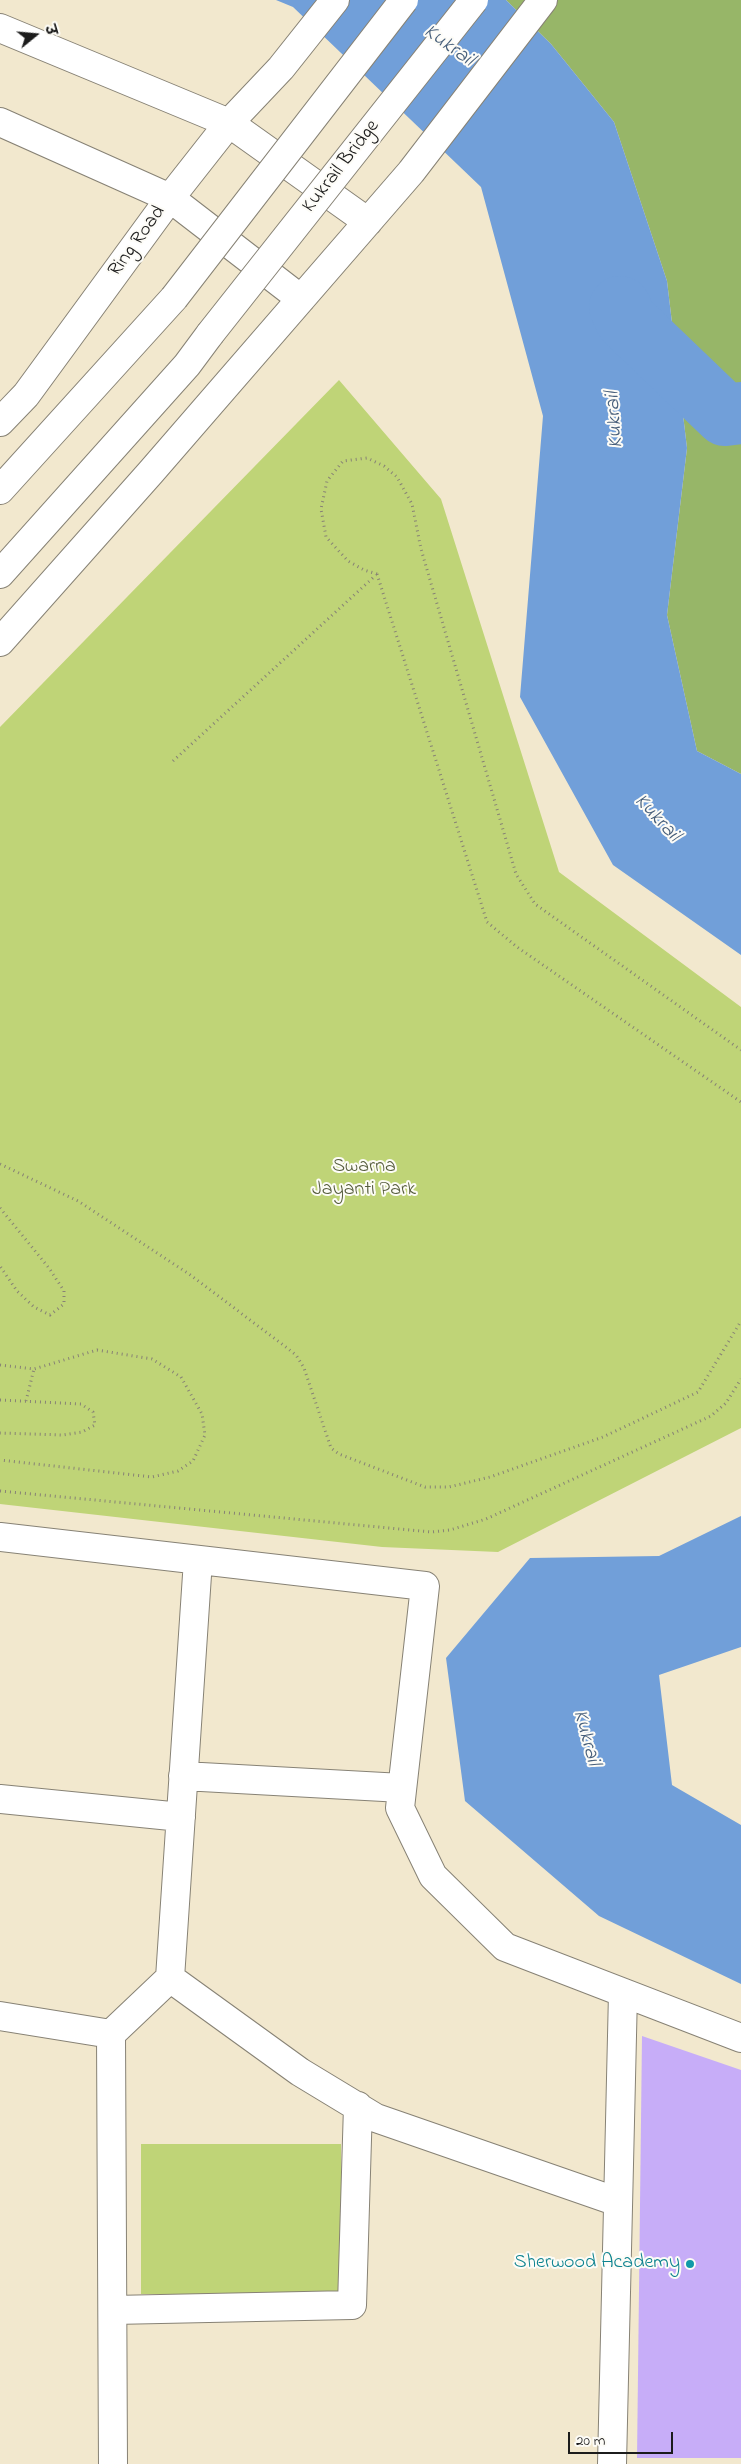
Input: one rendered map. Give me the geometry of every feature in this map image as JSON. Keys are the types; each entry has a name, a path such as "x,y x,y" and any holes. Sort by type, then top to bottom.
{"main road":[{"name":"Ring Road","path":"0,422 26,395 170,198 229,123 282,68 334,0"},
{"path":"0,490 174,298 404,0"},
{"name":"Kukrail Bridge","path":"0,574 187,365 474,0"},
{"path":"0,642 411,172 543,0"},
{"path":"0,28 229,123 368,222"},
{"path":"0,122 170,198 301,299"},
{"path":"0,1537 425,1586 400,1808 433,1876 505,1947 741,2038"},
{"path":"113,2464 111,2034 170,1978 198,1560"},
{"path":"183,1776 402,1788"},
{"path":"0,1799 181,1817"},
{"path":"170,1978 300,2072 376,2118 618,2202"},
{"path":"612,2464 623,1993"},
{"path":"0,2016 111,2034"},
{"path":"113,2310 352,2304 358,2106"}],"path":[{"path":"377,574 364,570 348,561 326,537 321,509 327,481 343,461 367,458 384,466 397,477 412,504 421,549 516,874 535,904 741,1050"},
{"path":"173,761 377,574"},
{"path":"377,574 487,922 517,947 741,1102"},
{"path":"0,1164 78,1201 189,1274 282,1344 296,1355 304,1368 331,1448 339,1454 425,1487 449,1487 490,1477 603,1437 698,1392 741,1321"},
{"path":"0,1208 49,1268 64,1291 64,1304 50,1315 34,1308 17,1291 0,1266"},
{"path":"0,1365 34,1369 97,1350 152,1359 181,1376 202,1414 205,1435 193,1461 178,1471 152,1476 0,1460"},
{"path":"26,1402 34,1369"},
{"path":"0,1491 431,1532 450,1530 486,1519 711,1416 726,1403 741,1379"},
{"path":"0,1400 80,1404 93,1412 95,1425 82,1432 62,1435 0,1433"}],"green space":[{"path":"506,0 741,0 741,774 697,751 667,615 687,448 667,281 614,122 551,44"},
{"name":"Swarna Jayanti Park","path":"339,380 441,499 559,872 741,1007 741,1428 498,1552 382,1547 0,1504 0,727"},
{"path":"141,2144 341,2144 341,2294 141,2294"}],"water":[{"name":"Kukrail","path":"276,0 506,0 551,44 614,122 667,281 687,448 667,615 697,751 741,774 741,955 613,865 520,697 543,416 481,187 293,7"},
{"name":"Kukrail","path":"741,1516 741,1647 659,1675 672,1785 741,1825 741,1984 599,1916 465,1801 446,1658 530,1558 659,1556"}],"building":[{"name":"Sherwood Academy","path":"642,2036 741,2070 741,2458 637,2458"}],"waterway":[{"path":"620,307 626,320 725,415 741,413"}],"place":[{"name":"Sherwood Academy","path":"690,2264"}]}
